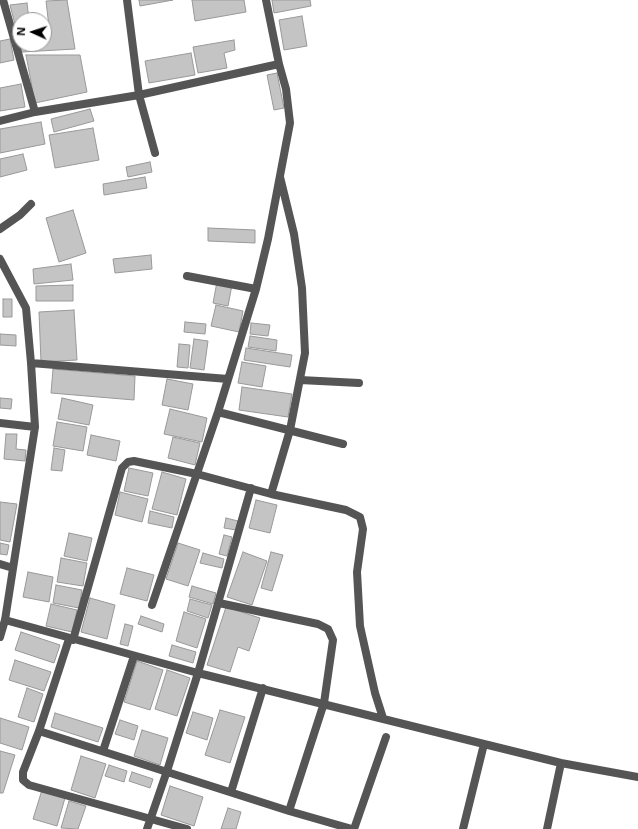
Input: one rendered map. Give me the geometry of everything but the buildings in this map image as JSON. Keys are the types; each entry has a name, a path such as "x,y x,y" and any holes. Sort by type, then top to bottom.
{"street":[{"path":"4,0 35,112"},
{"path":"127,0 139,96 155,153"},
{"path":"152,605 218,412 256,289 268,239 279,174 290,123 286,89 279,64 266,0"},
{"path":"0,121 35,112 139,96 279,64"},
{"path":"271,494 290,430 305,353 302,288 294,234 279,174"},
{"path":"0,229 20,215 31,204"},
{"path":"0,259 26,308 35,427 5,620 0,637"},
{"path":"187,276 256,289"},
{"path":"31,363 228,379"},
{"path":"300,380 359,383"},
{"path":"218,412 343,444"},
{"path":"0,423 35,427"},
{"path":"187,829 29,785 23,780 23,772 71,639 122,468 128,462 134,461 197,474 271,494 346,510 360,517 363,529 357,572 360,626 375,693 383,718"},
{"path":"147,829 198,673 252,488"},
{"path":"0,564 13,568"},
{"path":"219,603 318,624 328,628 333,640 324,703 289,811"},
{"path":"5,620 198,673 324,703 484,744 561,763 638,777"},
{"path":"103,751 134,656"},
{"path":"231,792 263,688"},
{"path":"39,731 289,811 353,829 386,737"},
{"path":"463,829 484,744"},
{"path":"547,829 561,763"}]}
